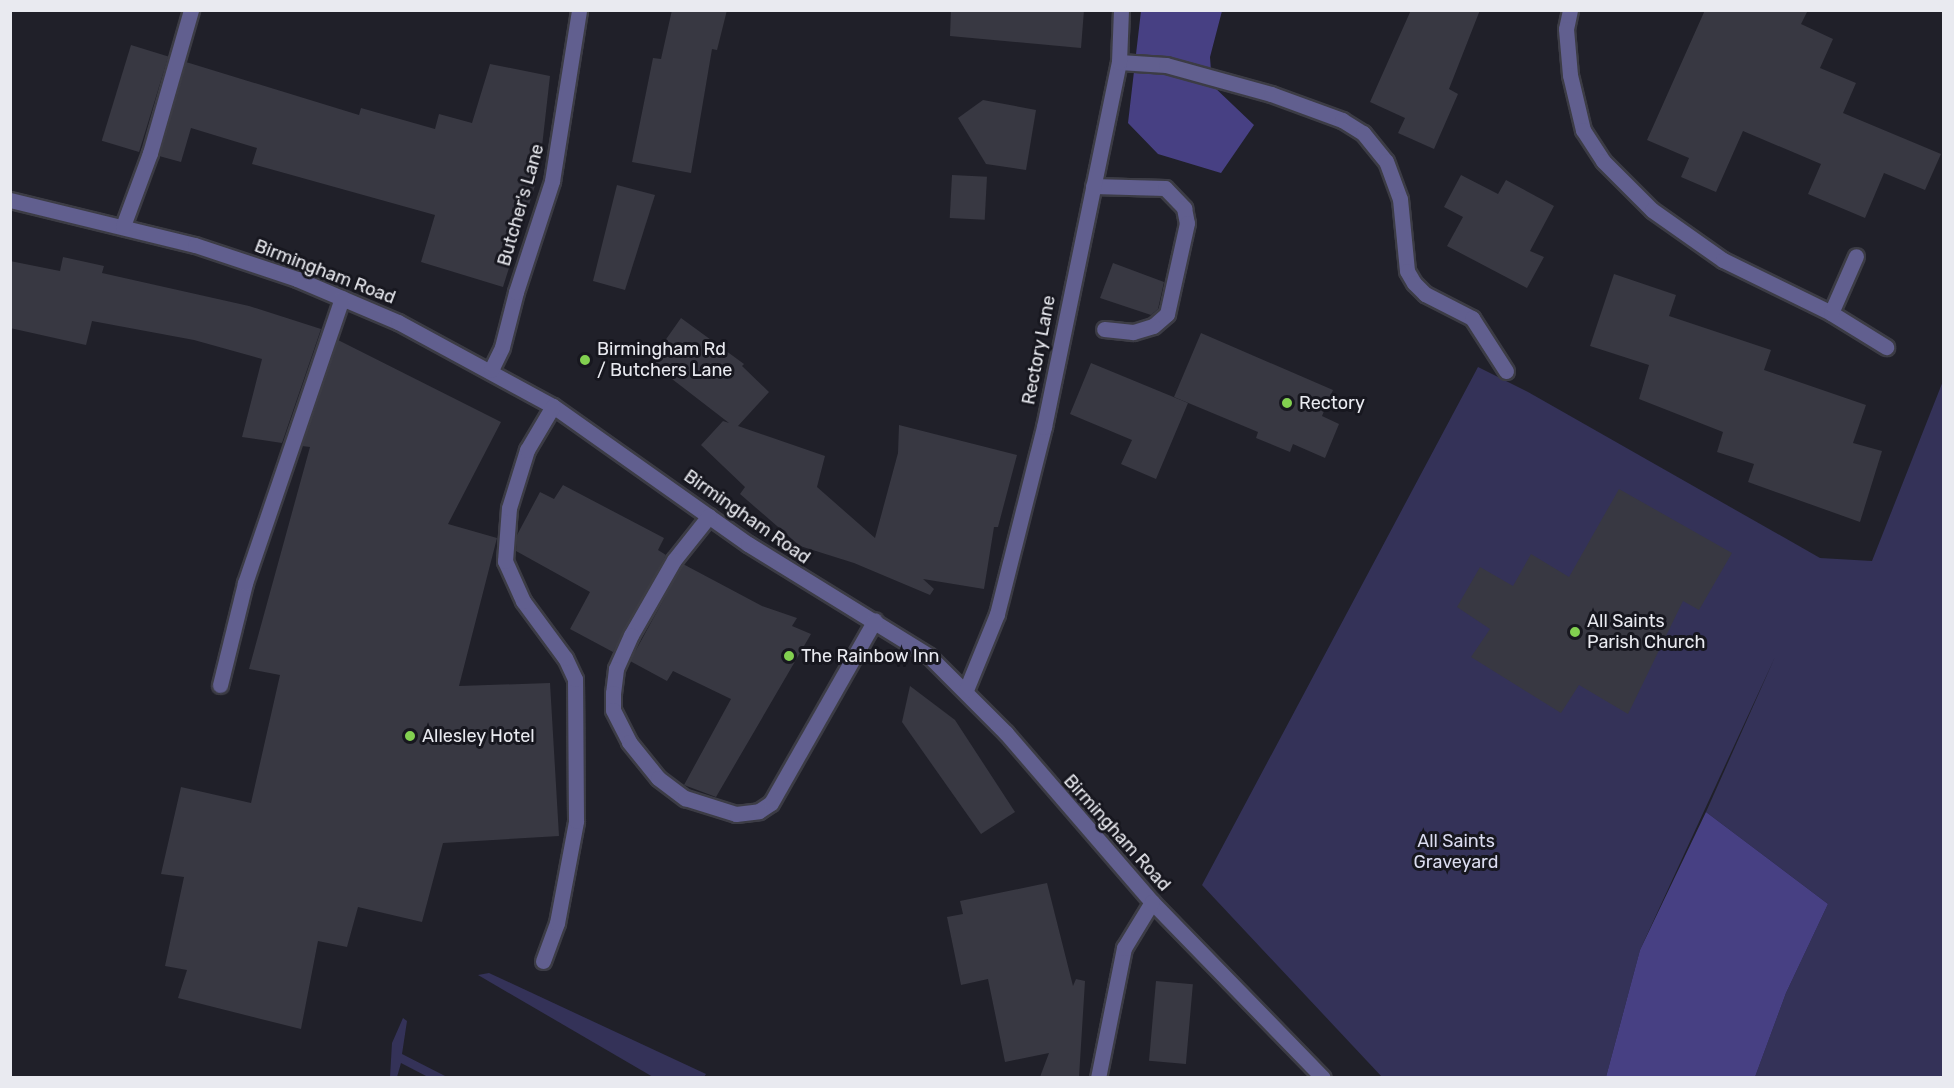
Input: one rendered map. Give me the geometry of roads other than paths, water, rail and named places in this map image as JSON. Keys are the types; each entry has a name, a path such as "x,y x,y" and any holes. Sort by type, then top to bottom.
{"street":[{"path":"123,226 150,153 191,10"},
{"name":"Butcher's Lane","path":"491,370 502,347 552,181 579,10"},
{"name":"Rectory Lane","path":"966,690 997,614 1036,460 1119,62 1121,10"},
{"path":"1570,10 1566,29 1570,75 1583,130 1603,161 1652,210 1724,260 1831,313 1886,347"},
{"path":"1119,62 1166,65 1271,94 1342,120 1363,133 1386,161 1400,199 1407,271 1414,284 1425,294 1472,318 1506,370"},
{"path":"1093,186 1165,188 1184,208 1187,223 1167,314 1154,326 1133,332 1104,329"},
{"name":"Birmingham Road","path":"10,200 195,245 297,279 342,298 491,370 553,406 709,516 831,598 875,620 929,656 966,690 1152,902 1323,1077"},
{"path":"1831,313 1856,256"},
{"path":"220,685 245,583 342,298"},
{"path":"543,961 557,923 576,821 575,679 565,658 523,601 505,561 512,499 527,450 553,406"},
{"path":"709,516 674,560 631,634 616,669 613,693 613,710 629,742 658,778 685,798 736,814 749,814 771,803 875,620"},
{"path":"1098,1077 1124,948 1152,902"}],"place":[{"name":"Birmingham Rd / Butchers Lane","path":"585,360"},
{"name":"Rectory","path":"1287,403"},
{"name":"All Saints Parish Church","path":"1575,632"},
{"name":"The Rainbow Inn","path":"789,656"},
{"name":"Allesley Hotel","path":"410,736"}],"park label":[{"name":"All Saints Graveyard","path":"1456,852"}]}
